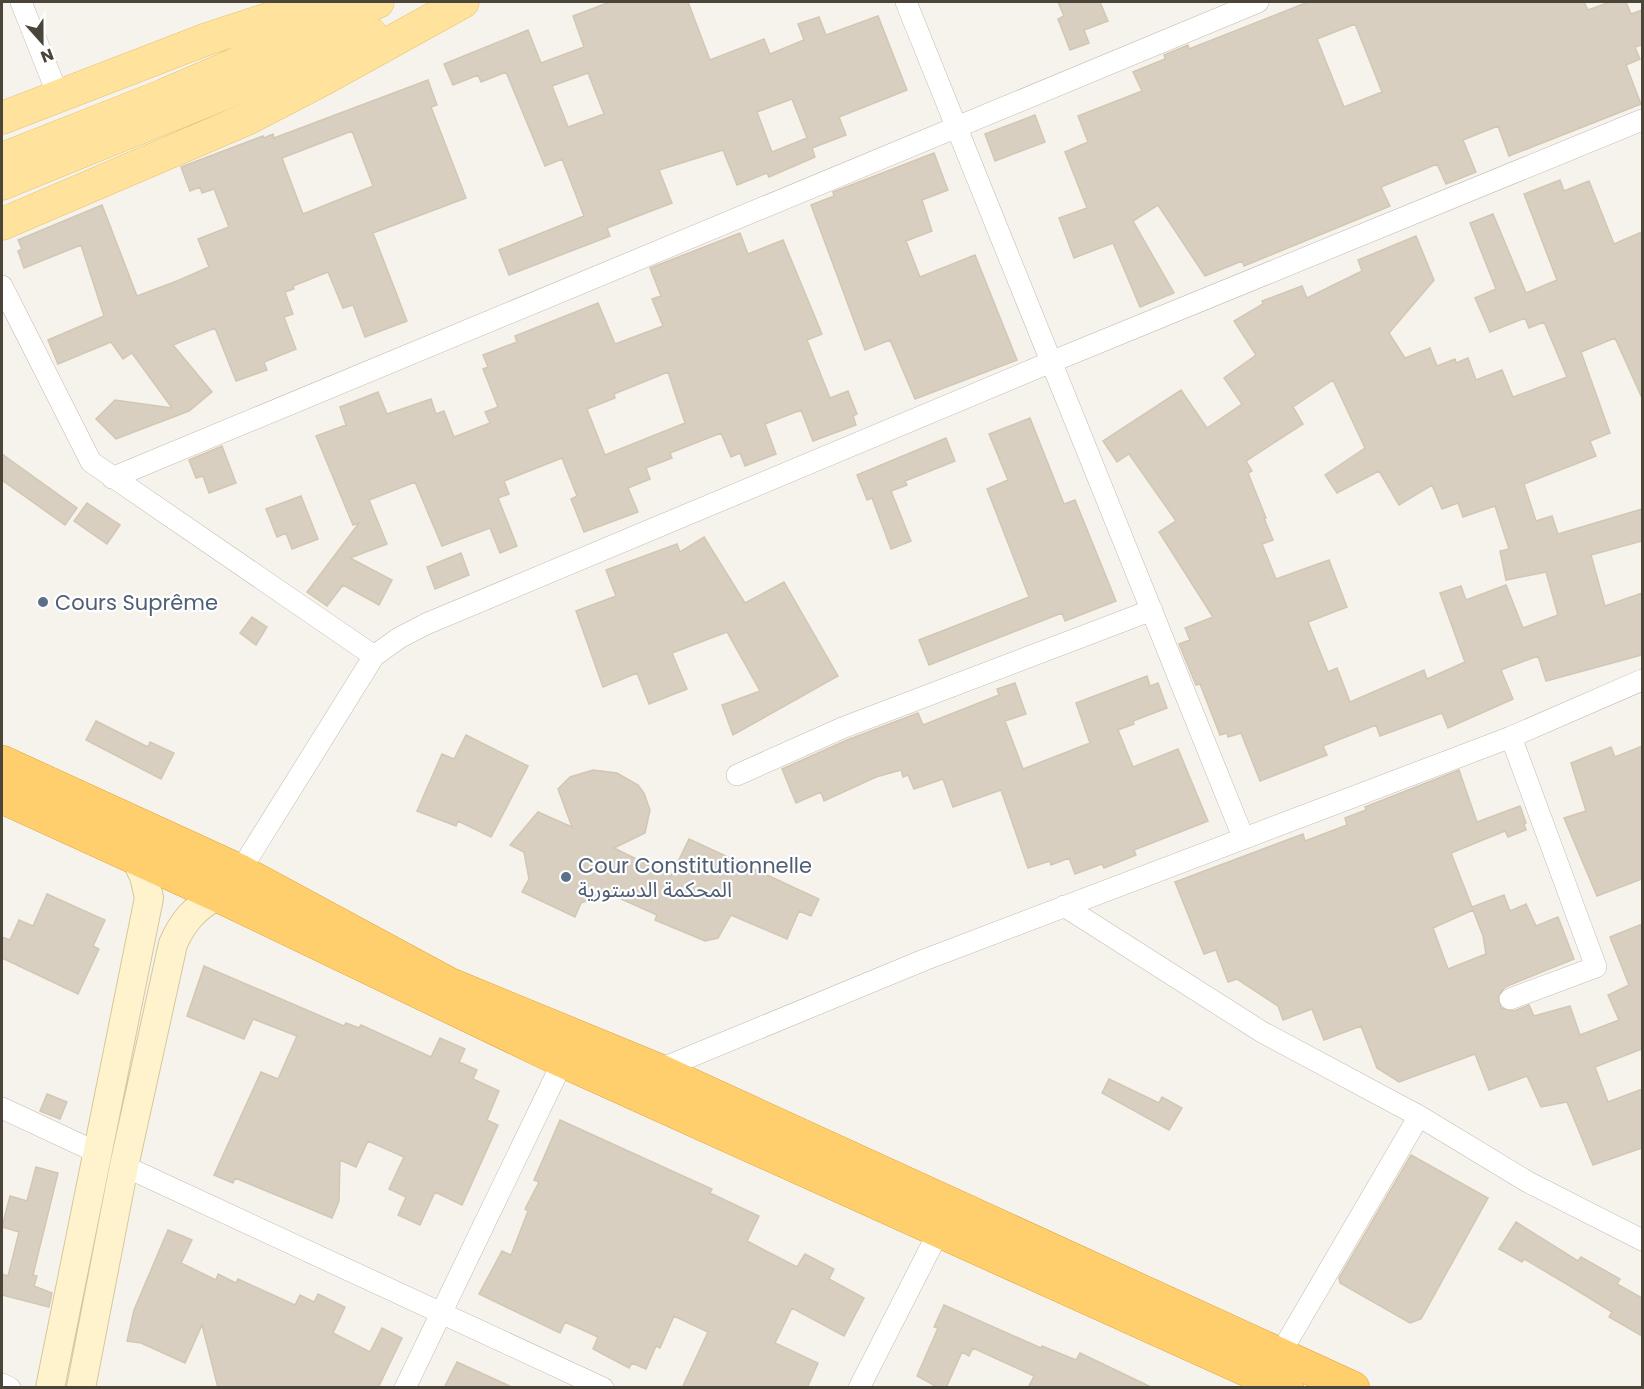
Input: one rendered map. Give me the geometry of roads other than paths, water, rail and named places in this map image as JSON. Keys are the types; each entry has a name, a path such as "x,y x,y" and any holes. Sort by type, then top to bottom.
{"highway":[{"path":"2,762 240,871 449,984 658,1070 1353,1388"},
{"path":"2,797 217,895 563,1061 1287,1388"}],"main road":[{"path":"2,117 207,39 320,2"},
{"path":"2,184 378,2"},
{"path":"2,159 169,105 449,2"},
{"path":"2,224 247,118 324,79 463,2"}],"street":[{"path":"21,2 58,95"},
{"path":"906,2 1244,837"},
{"path":"112,478 1258,2"},
{"path":"240,871 374,656 399,638 426,624 1051,362 1642,120"},
{"path":"2,286 91,462 374,656"},
{"path":"737,775 842,728 1152,610"},
{"path":"658,1070 924,960 1511,737 1642,680"},
{"path":"1510,999 1596,967 1511,737"},
{"path":"50,1388 149,898 144,876 134,856"},
{"path":"81,1388 124,1166 173,944 182,924 197,907 217,895"},
{"path":"1064,906 1262,1032 1419,1116 1528,1182 1642,1240"},
{"path":"405,1388 563,1061"},
{"path":"2,1108 96,1152"},
{"path":"1280,1354 1419,1116"},
{"path":"124,1166 603,1388"},
{"path":"859,1388 939,1231"},
{"path":"2,1383 10,1388"}],"place":[{"name":"Cours Suprême","path":"43,602"},
{"name":"Cour Constitutionnelle المحكمة الدستورية","path":"566,877"}]}
